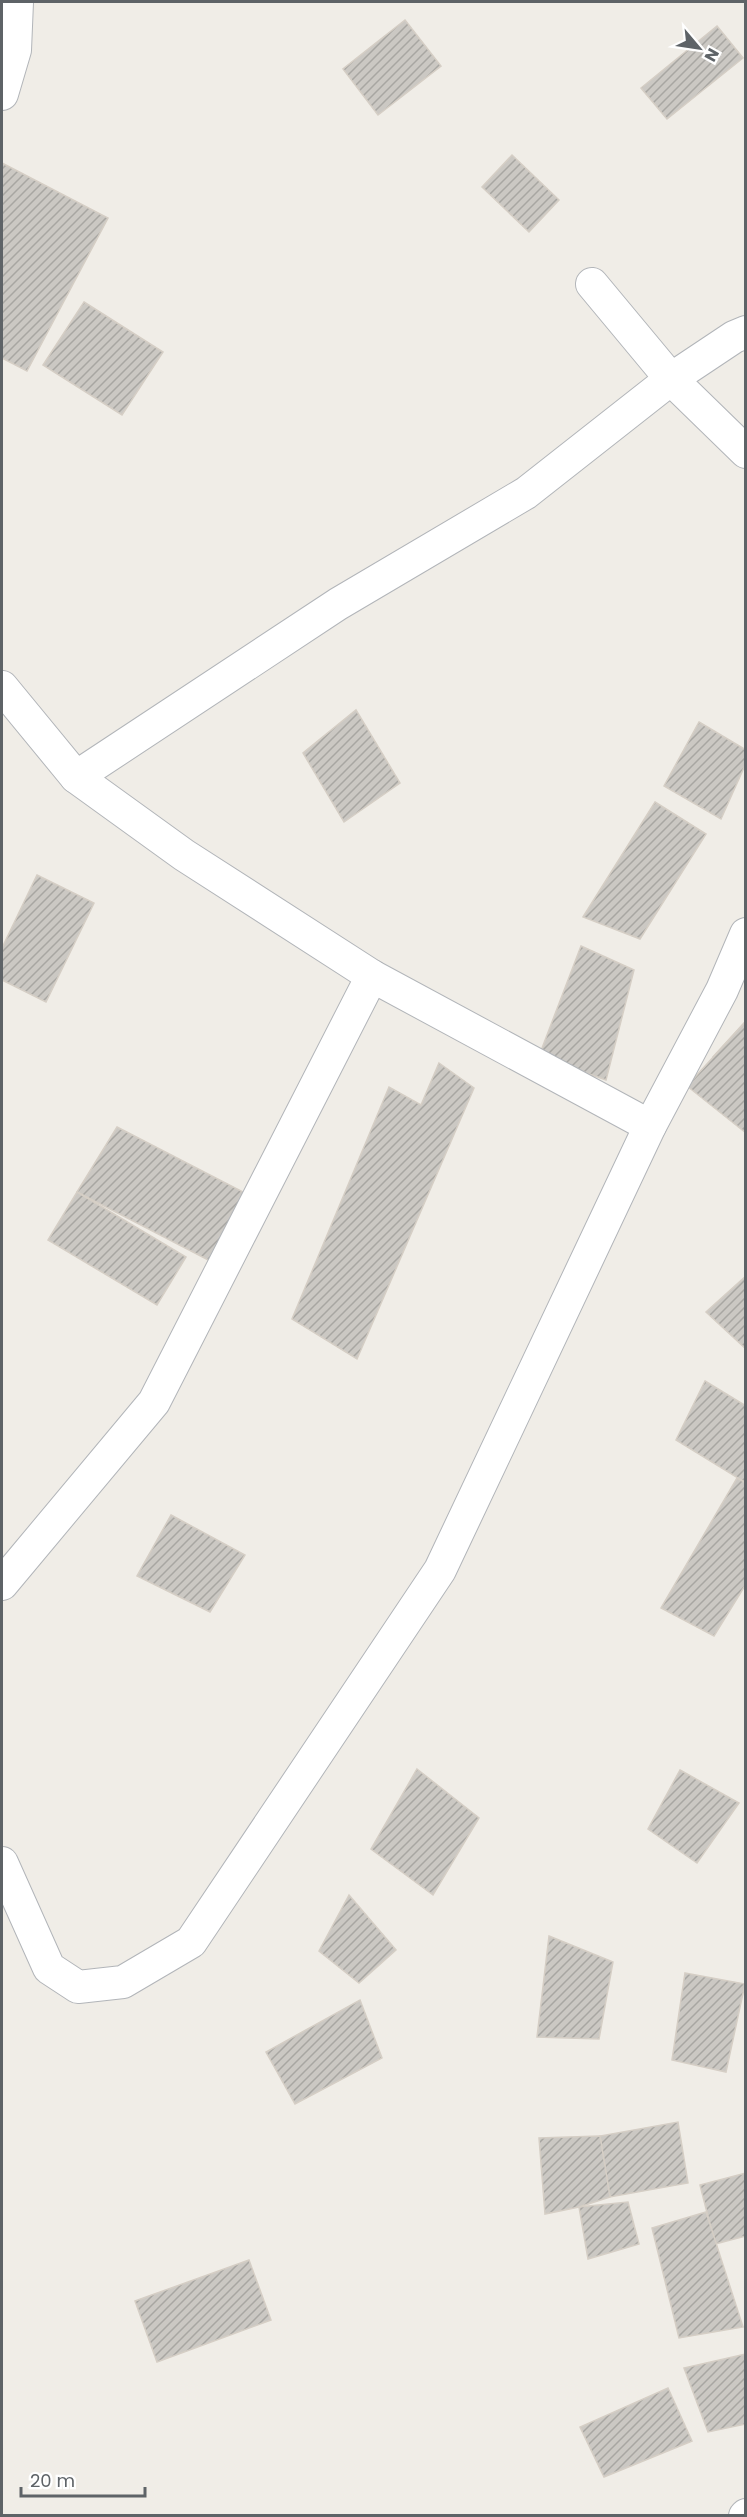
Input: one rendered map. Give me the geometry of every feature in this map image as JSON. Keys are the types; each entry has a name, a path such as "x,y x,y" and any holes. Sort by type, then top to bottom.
{"street":[{"path":"2,94 15,50 17,2"},
{"path":"592,284 671,379 746,452"},
{"path":"76,777 338,604 526,493 671,379 734,337 746,332"},
{"path":"2,687 76,777 184,855 372,976 650,1126"},
{"path":"2,1863 49,1968 78,1987 123,1982 192,1942 440,1570 650,1126 722,990 746,934"},
{"path":"2,1584 154,1402 372,976"}],"building":[{"path":"405,20 441,66 378,115 343,69"},
{"path":"717,26 743,58 667,119 641,88"},
{"path":"512,155 559,200 529,232 482,187"},
{"path":"2,163 108,218 27,371 2,358"},
{"path":"84,302 163,352 122,415 43,365"},
{"path":"356,710 400,783 344,822 303,753"},
{"path":"699,722 746,750 746,763 721,819 664,786"},
{"path":"655,802 706,834 640,939 583,917"},
{"path":"37,875 94,903 46,1002 2,980 2,948"},
{"path":"581,946 634,970 606,1080 539,1056"},
{"path":"746,1021 746,1079 743,1081 713,1057"},
{"path":"746,1021 746,1133 687,1086"},
{"path":"439,1063 474,1088 357,1359 292,1319 389,1087 421,1105"},
{"path":"117,1127 247,1194 214,1263 77,1192"},
{"path":"77,1192 186,1257 157,1305 48,1240"},
{"path":"746,1276 746,1349 706,1312"},
{"path":"705,1381 746,1406 746,1483 676,1440"},
{"path":"737,1478 746,1483 746,1584 714,1636 661,1608"},
{"path":"171,1515 245,1555 210,1612 137,1576"},
{"path":"417,1769 479,1818 433,1895 371,1849"},
{"path":"680,1770 739,1803 697,1863 648,1829"},
{"path":"349,1895 396,1950 359,1983 319,1951"},
{"path":"549,1936 613,1962 599,2039 537,2037"},
{"path":"685,1973 745,1984 726,2072 672,2060"},
{"path":"360,2000 382,2058 295,2104 266,2052"},
{"path":"678,2122 688,2183 610,2197 600,2136"},
{"path":"600,2136 610,2197 579,2207 545,2214 539,2138"},
{"path":"746,2173 746,2236 715,2244 700,2185"},
{"path":"628,2202 639,2244 588,2259 579,2207"},
{"path":"706,2212 743,2327 679,2338 652,2228"},
{"path":"249,2260 271,2320 157,2362 135,2301"},
{"path":"746,2354 746,2424 708,2432 684,2368"},
{"path":"668,2388 692,2441 604,2477 580,2427"}]}
